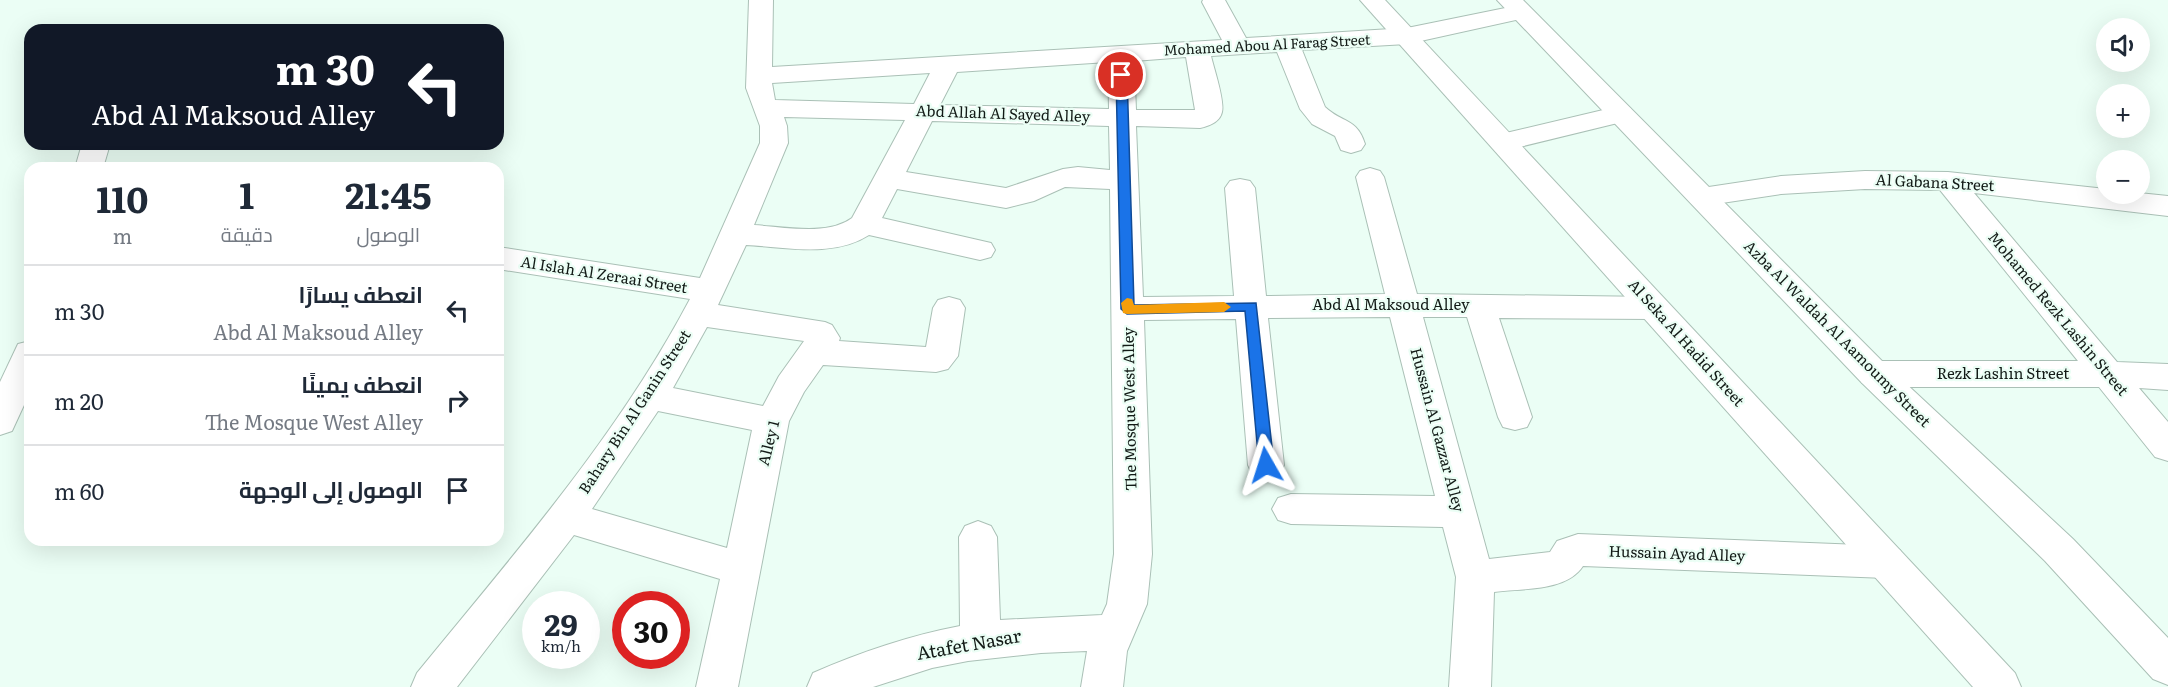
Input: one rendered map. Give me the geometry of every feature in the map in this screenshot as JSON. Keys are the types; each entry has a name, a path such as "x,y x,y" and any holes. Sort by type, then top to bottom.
{"street":[{"name":"Bahary Bin Al Ganin Street","path":"432,687 566,517 649,396 704,303 774,143 776,129 772,116 760,98 761,0"},
{"name":"Al Seka Al Hadid Street","path":"1372,0 2000,687"},
{"path":"1214,2 1238,46"},
{"name":"Mohamed Abou Al Farag Street","path":"759,76 1407,36 1515,6"},
{"name":"Azba Al Waldah Al Aamoumy Street","path":"1515,6 1874,374 2059,550 2168,666"},
{"path":"1287,43 1314,112 1343,127 1349,133 1351,144"},
{"name":"Abd Allah Al Sayed Alley","path":"765,108 1200,120 1205,118 1209,110 1197,49"},
{"name":"The Mosque West Alley","path":"1102,687 1107,651 1127,604 1133,554 1121,53"},
{"path":"734,234 827,239 848,234 864,224 948,64"},
{"path":"1503,142 1620,114"},
{"path":"889,178 1006,198 1023,196 1045,184 1070,177 1124,182"},
{"name":"Hussain Al Gazzar Alley","path":"1370,177 1475,577 1470,687"},
{"name":"Al Gabana Street","path":"1702,197 1781,185 1865,180 1948,181 2168,206"},
{"name":"Mohamed Rezk Lashin Street","path":"1948,181 2168,447"},
{"path":"1240,188 1266,465"},
{"path":"864,224 980,250"},
{"name":"Al Islah Al Zeraai Street","path":"504,259 704,303"},
{"path":"704,303 817,331 824,338 814,352"},
{"name":"Abd Al Maksoud Alley","path":"1127,309 1404,305 1654,308"},
{"path":"1479,305 1515,417"},
{"path":"814,352 934,361 941,356 949,308"},
{"name":"Alley 1","path":"717,687 772,421 791,385 814,352"},
{"path":"0,422 24,367"},
{"name":"Rezk Lashin Street","path":"1874,374 2107,374 2168,377"},
{"path":"649,396 772,421"},
{"path":"1291,509 1458,512"},
{"path":"566,517 741,568"},
{"path":"978,537 980,640"},
{"name":"Hussain Ayad Alley","path":"1475,577 1555,568 1563,564 1571,552 1578,550 1886,562"},
{"name":"Atafet Nasar","path":"828,687 909,656 980,640 1047,633 1116,633"}],"slow traffic":[{"path":"1127,303 1127,309 1224,307"}],"route":[{"path":"1121,75 1127,309 1251,306 1266,465"}]}
